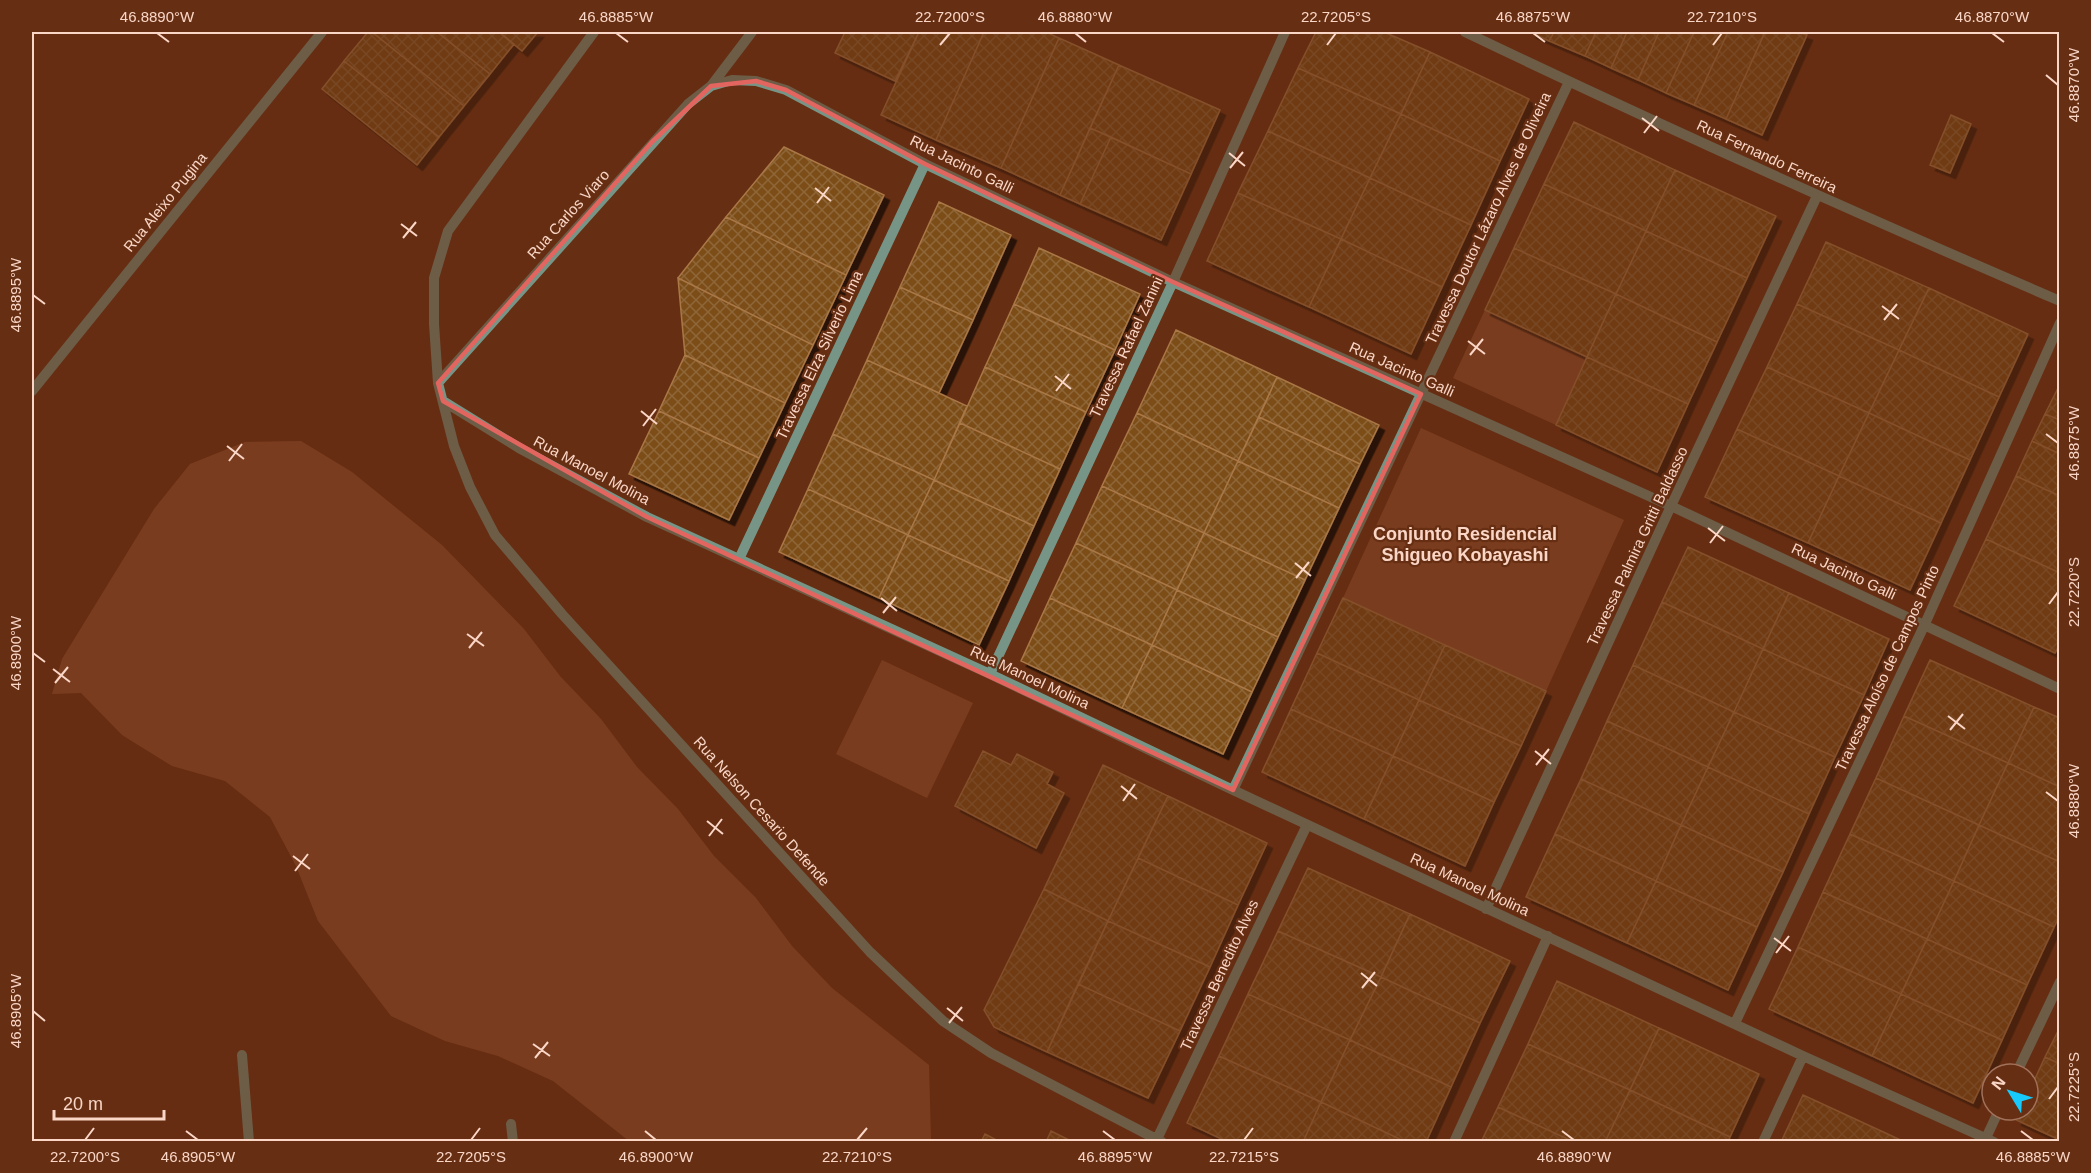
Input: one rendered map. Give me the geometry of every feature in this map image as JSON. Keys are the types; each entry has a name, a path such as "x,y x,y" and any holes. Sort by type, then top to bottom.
{"street":[{"name":"Rua Aleixo Pugina","path":"32,391 322,32"},
{"path":"443,401 438,382 434,278 448,231 594,32"},
{"path":"711,86 752,32"},
{"name":"Travessa Rafael Zanini","path":"990,674 1173,282 1285,32"},
{"name":"Rua Fernando Ferreira","path":"1465,32 1817,196 2060,301"},
{"name":"Rua Carlos Viaro","path":"438,382 688,104 711,86 732,80"},
{"name":"Rua Jacinto Galli","path":"732,80 756,81 786,90 925,164 1173,282 1671,507 2060,689"},
{"name":"Travessa Doutor Lázaro Alves de Oliveira","path":"1233,790 1569,82"},
{"name":"Travessa Elza Silverio Lima","path":"739,560 925,164"},
{"name":"Travessa Palmira Gritti Baldasso","path":"1486,909 1817,196"},
{"name":"Travessa Aloíso de Campos Pinto","path":"1734,1023 1924,626 2060,323"},
{"name":"Rua Manoel Molina","path":"443,401 570,476 648,517 990,674 1486,909 1990,1140"},
{"name":"Rua Nelson Cesario Defende","path":"443,401 454,446 470,487 495,535 570,622 870,952 944,1021 991,1053 1160,1140"},
{"name":"Travessa Benedito Alves","path":"1160,1140 1307,825"},
{"path":"1454,1142 1548,936"},
{"path":"2022,1062 2060,982"},
{"path":"242,1055 249,1142"},
{"path":"1763,1142 1803,1056"},
{"path":"1990,1140 1995,1122"},
{"path":"511,1124 513,1142"}],"highlighted area":[{"path":"756,81 786,90 925,164 1173,282 1421,394 1233,790 647,517 443,401 438,383 652,142 711,86"}],"shaded area":[{"path":"1485,310 1587,357 1556,425 1453,378"},
{"path":"1421,428 1624,520 1546,691 1343,598"},
{"path":"301,441 352,472 442,545 524,629 560,676 601,719 637,767 678,809 714,856 756,898 792,946 832,988 929,1065 931,1141 629,1141 553,1081 498,1056 445,1041 391,1016 318,921 296,866 270,817 225,781 172,766 122,735 81,693 52,694 62,659 154,509 190,464 245,442"},
{"path":"882,660 973,703 927,798 836,754"}],"building":[{"path":"368,32 372,32 464,106 439,137 344,61"},
{"path":"372,32 437,32 490,74 464,106"},
{"path":"437,32 499,32 514,44 490,74"},
{"path":"499,32 538,32 522,51"},
{"path":"845,32 919,32 895,81 835,53"},
{"path":"919,32 984,32 936,140 881,115"},
{"path":"984,32 1046,32 1059,38 1001,168 936,140"},
{"path":"1316,32 1384,32 1430,52 1401,114 1298,68"},
{"path":"1530,32 1554,32 1549,41"},
{"path":"1554,32 1596,32 1585,56 1549,41"},
{"path":"1596,32 1627,32 1611,68 1585,56"},
{"path":"1627,32 1659,32 1638,80 1611,68"},
{"path":"1659,32 1694,32 1666,93 1638,80"},
{"path":"1694,32 1728,32 1694,105 1666,93"},
{"path":"1728,32 1765,32 1726,119 1694,105"},
{"path":"1765,32 1799,32 1807,35 1762,135 1726,119"},
{"path":"1059,38 1119,65 1060,195 1001,168"},
{"path":"1430,52 1529,99 1500,161 1401,114"},
{"path":"344,61 439,137 417,165 322,89"},
{"path":"1119,65 1220,110 1191,174 1090,128"},
{"path":"1298,68 1401,114 1370,178 1268,131"},
{"path":"1401,114 1500,161 1471,225 1370,178"},
{"path":"1951,115 1971,124 1950,173 1930,165"},
{"path":"1574,122 1675,170 1646,231 1544,184"},
{"path":"1090,128 1111,137 1080,204 1060,195"},
{"path":"1268,131 1370,178 1341,239 1238,193"},
{"path":"1111,137 1191,174 1161,240 1080,204"},
{"path":"784,147 884,195 846,275 726,217"},
{"path":"1675,170 1776,216 1747,278 1646,231"},
{"path":"1370,178 1471,225 1442,287 1341,239"},
{"path":"1544,184 1646,231 1616,294 1514,248"},
{"path":"1238,193 1341,239 1309,307 1207,261"},
{"path":"939,202 1011,235 973,320 900,287"},
{"path":"726,217 846,275 813,345 678,278"},
{"path":"1646,231 1747,278 1717,342 1616,294"},
{"path":"1341,239 1442,287 1411,354 1309,307"},
{"path":"1826,242 1929,288 1899,350 1797,304"},
{"path":"1039,248 1140,294 1115,350 1014,304"},
{"path":"1514,248 1616,294 1587,357 1485,310"},
{"path":"678,278 813,345 785,403 685,355"},
{"path":"900,287 973,320 939,393 867,360"},
{"path":"1929,288 2028,334 1999,397 1899,350"},
{"path":"1616,294 1717,342 1688,404 1587,357"},
{"path":"1014,304 1115,350 1086,412 985,367"},
{"path":"1797,304 1899,350 1869,413 1767,367"},
{"path":"1176,330 1277,377 1238,461 1137,413"},
{"path":"1899,350 1999,397 1970,460 1869,413"},
{"path":"685,355 785,403 759,458 659,411"},
{"path":"1587,357 1688,404 1657,472 1556,425"},
{"path":"867,360 967,406 934,480 833,434"},
{"path":"985,367 1086,412 1060,469 960,423"},
{"path":"1767,367 1869,413 1839,476 1737,429"},
{"path":"1277,377 1379,425 1360,464 1259,417"},
{"path":"2060,384 2060,420 2045,414"},
{"path":"659,411 759,458 729,520 629,474"},
{"path":"1137,413 1238,461 1204,533 1102,486"},
{"path":"1869,413 1970,460 1941,523 1839,476"},
{"path":"2045,414 2060,420 2060,454 2032,441"},
{"path":"1259,417 1360,464 1339,508 1238,461"},
{"path":"960,423 1060,469 1034,526 934,480"},
{"path":"1737,429 1839,476 1808,543 1705,497"},
{"path":"833,434 934,480 908,535 808,489"},
{"path":"2032,441 2060,454 2060,496 2016,476"},
{"path":"1238,461 1339,508 1305,580 1204,533"},
{"path":"1839,476 1941,523 1910,590 1808,543"},
{"path":"2016,476 2060,496 2060,573 1986,539"},
{"path":"934,480 1034,526 1009,581 908,535"},
{"path":"1102,486 1204,533 1177,590 1076,543"},
{"path":"808,489 908,535 879,598 779,552"},
{"path":"1204,533 1305,580 1278,637 1177,590"},
{"path":"908,535 1009,581 979,645 879,598"},
{"path":"1986,539 2060,573 2060,644 2055,653 1954,606"},
{"path":"1076,543 1177,590 1152,645 1050,598"},
{"path":"1688,547 1789,593 1763,649 1662,602"},
{"path":"1177,590 1278,637 1252,692 1152,645"},
{"path":"1789,593 1889,639 1864,695 1763,649"},
{"path":"1050,598 1152,645 1122,708 1021,661"},
{"path":"1343,598 1445,645 1419,700 1317,653"},
{"path":"1662,602 1763,649 1734,712 1633,665"},
{"path":"1152,645 1252,692 1223,754 1122,708"},
{"path":"1445,645 1546,691 1521,746 1419,700"},
{"path":"1763,649 1864,695 1835,757 1734,712"},
{"path":"1317,653 1419,700 1393,756 1291,709"},
{"path":"1930,660 2034,707 2008,763 1904,716"},
{"path":"1633,665 1734,712 1708,767 1607,721"},
{"path":"1419,700 1521,746 1494,802 1393,756"},
{"path":"2034,707 2060,718 2060,787 2008,763"},
{"path":"1291,709 1393,756 1364,819 1262,772"},
{"path":"1734,712 1835,757 1809,814 1708,767"},
{"path":"1904,716 2008,763 1979,825 1876,778"},
{"path":"1607,721 1708,767 1681,825 1581,779"},
{"path":"983,751 1011,765 1017,754 1053,772 1047,784 1064,793 1036,848 955,806"},
{"path":"1393,756 1494,802 1465,866 1364,819"},
{"path":"2008,763 2060,787 2060,862 1979,825"},
{"path":"1103,765 1168,796 1108,921 1044,889"},
{"path":"1708,767 1809,814 1783,872 1681,825"},
{"path":"1876,778 1979,825 1954,881 1850,834"},
{"path":"1581,779 1681,825 1656,881 1555,834"},
{"path":"1168,796 1267,843 1238,905 1138,858"},
{"path":"1681,825 1783,872 1757,927 1656,881"},
{"path":"1979,825 2060,862 2060,915 2054,927 1954,881"},
{"path":"1555,834 1656,881 1627,943 1526,897"},
{"path":"1850,834 1954,881 1927,939 1823,892"},
{"path":"1138,858 1238,905 1210,967 1108,921"},
{"path":"1308,868 1410,914 1381,977 1278,931"},
{"path":"1656,881 1757,927 1728,990 1627,943"},
{"path":"1954,881 2054,927 2027,985 1927,939"},
{"path":"1044,889 1108,921 1047,1052 994,1027 984,1010"},
{"path":"1823,892 1927,939 1901,994 1798,947"},
{"path":"1410,914 1510,961 1480,1023 1381,977"},
{"path":"1108,921 1210,967 1180,1031 1078,984"},
{"path":"1278,931 1381,977 1350,1040 1248,994"},
{"path":"1927,939 2027,985 2002,1040 1901,994"},
{"path":"1798,947 1901,994 1872,1056 1769,1009"},
{"path":"1381,977 1480,1023 1451,1087 1350,1040"},
{"path":"1557,981 1659,1028 1630,1090 1528,1044"},
{"path":"1078,984 1180,1031 1148,1098 1047,1052"},
{"path":"1248,994 1350,1040 1321,1102 1219,1056"},
{"path":"1901,994 2002,1040 1992,1062 1980,1062 1980,1088 1973,1103 1872,1056"},
{"path":"2060,1027 2060,1064 2045,1057"},
{"path":"1659,1028 1759,1074 1730,1137 1630,1090"},
{"path":"1350,1040 1451,1087 1426,1142 1406,1142 1321,1102"},
{"path":"1528,1044 1630,1090 1605,1142 1574,1142 1498,1107"},
{"path":"1219,1056 1321,1102 1303,1142 1228,1142 1187,1123"},
{"path":"2045,1057 2060,1064 2060,1140 2020,1122 2040,1122 2040,1068"},
{"path":"1630,1090 1730,1137 1728,1142 1605,1142"},
{"path":"1803,1095 1905,1142 1781,1142"},
{"path":"1321,1102 1406,1142 1303,1142"},
{"path":"1498,1107 1574,1142 1481,1142"},
{"path":"1051,1131 1073,1142 1046,1142"},
{"path":"985,1134 1000,1142 981,1142"}],"district":[{"name":"Conjunto Residencial Shigueo Kobayashi","path":"1465,544"}]}
